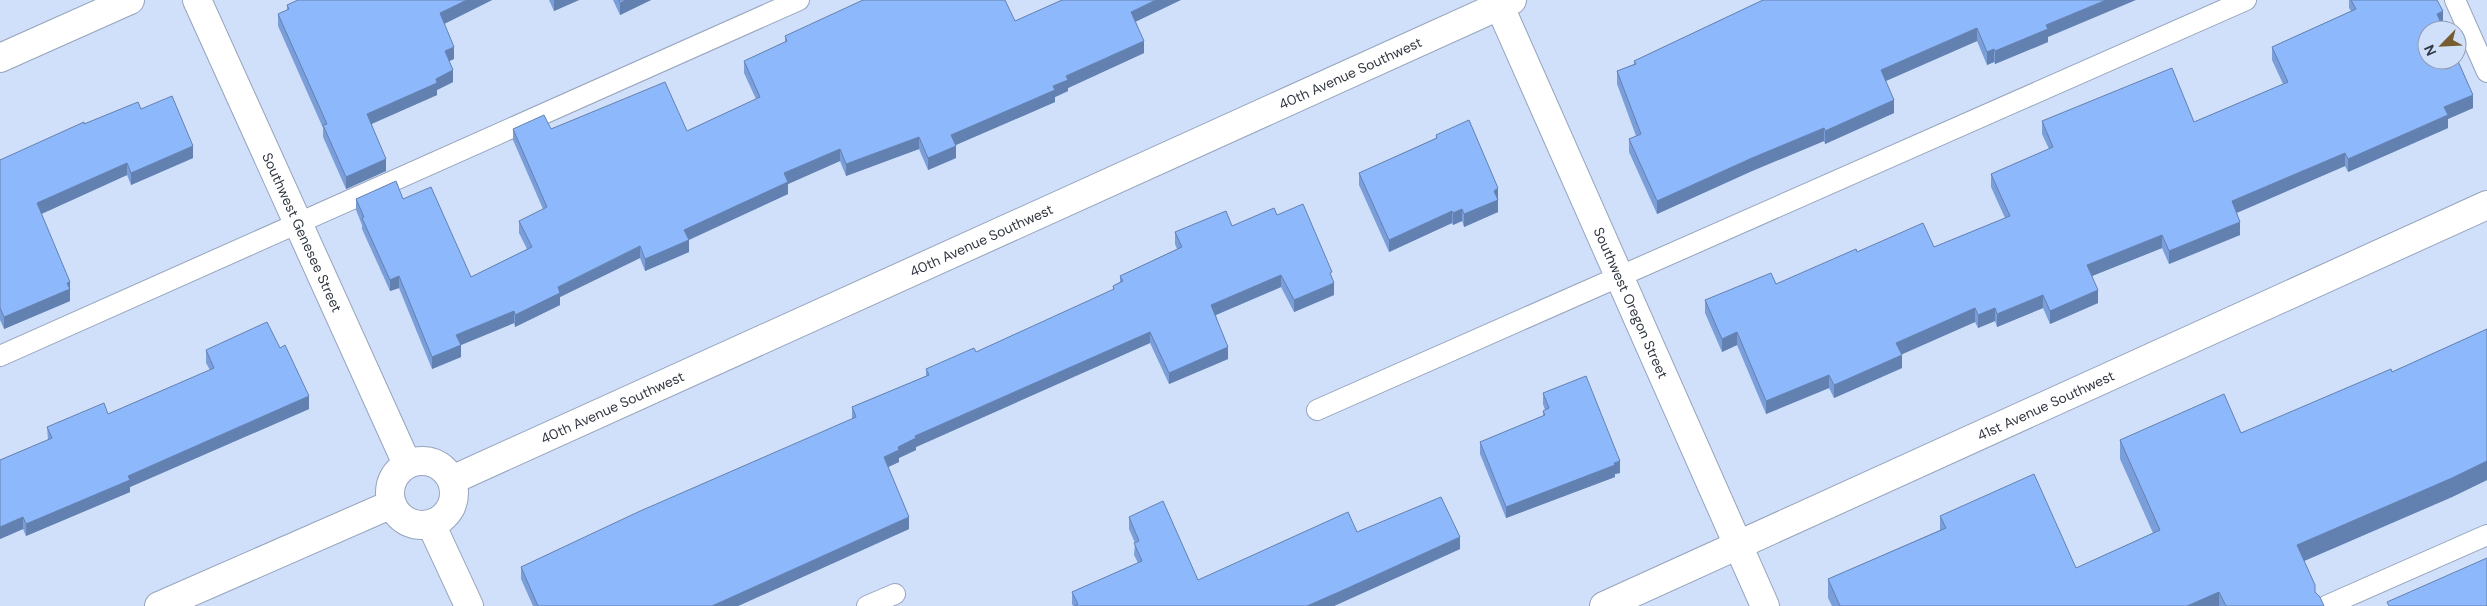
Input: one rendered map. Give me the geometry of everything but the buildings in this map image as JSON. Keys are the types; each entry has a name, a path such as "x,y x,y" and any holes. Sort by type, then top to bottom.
{"street":[{"path":"0,58 130,0"},
{"name":"Southwest Genesee Street","path":"197,0 407,464"},
{"name":"Southwest Oregon Street","path":"1503,2 1619,277 1737,547 1765,606"},
{"name":"40th Avenue Southwest","path":"452,480 1503,2"},
{"name":"41st Avenue Southwest","path":"1604,606 2487,205"},
{"path":"423,460 434,462 452,480 454,497 451,508 445,516 431,524 415,525 406,521 398,515 392,504 389,489 392,480 396,472 407,464 423,460"},
{"path":"159,606 392,504"},
{"path":"431,524 468,606"}],"lane":[{"path":"0,356 799,0"},
{"path":"1317,410 2246,0"},
{"path":"2455,0 2487,72"},
{"path":"2326,606 2487,535"},
{"path":"867,606 895,594"}]}
